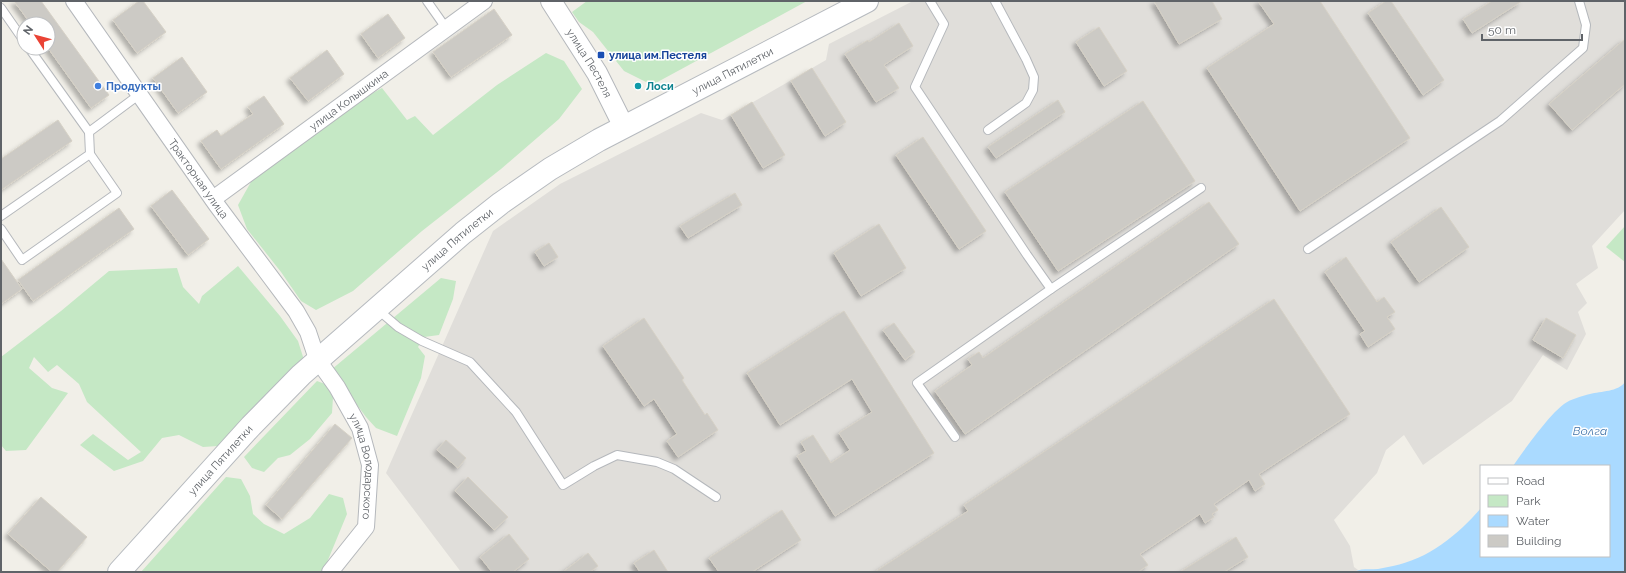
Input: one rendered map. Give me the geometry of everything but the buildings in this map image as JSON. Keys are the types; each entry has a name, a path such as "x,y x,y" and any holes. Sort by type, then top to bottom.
{"main road":[{"name":"улица Пятилетки","path":"119,572 278,398 317,359 463,233 504,200 550,169 624,127 867,1"}],"street":[{"name":"Тракторная улица","path":"74,1 213,199 303,322 317,359"},
{"name":"улица Колышкина","path":"213,199 484,1"},
{"name":"улица Пестеля","path":"551,1 597,73 624,127"},
{"name":"улица Володарского","path":"317,359 337,387 360,428 370,465 366,527 330,572"}],"lane":[{"path":"427,1 446,28"},
{"path":"930,1 944,24 915,87 1027,256 1051,289"},
{"path":"988,130 1026,103 1033,90 1034,77 995,1"},
{"path":"1308,249 1500,121 1583,48 1586,25 1579,1"},
{"path":"1,8 16,30"},
{"path":"1,228 22,260 117,193 90,154 89,132 35,56"},
{"path":"89,132 140,94"},
{"path":"1,216 90,154"},
{"path":"955,437 917,383 1051,289 1200,188"},
{"path":"376,308 398,327 422,341 470,362 516,412 563,485 594,466 617,455 657,462 674,469 716,497"}],"shaded area":[{"path":"913,1 1625,1 1625,210 1592,246 1598,268 1576,284 1587,303 1578,312 1586,334 1567,370 1543,355 1512,401 1423,465 1404,435 1386,450 1377,473 1334,520 1350,546 1354,567 1358,570 1354,572 461,572 386,473 493,231 560,184 701,113 722,120 826,60 829,44"}],"green space":[{"path":"587,1 807,1 652,85 624,71 593,32 579,22 572,12"},
{"path":"546,53 564,61 582,89 559,119 501,169 422,231 353,291 316,310 301,301 281,272 247,229 238,205 256,173 351,105 382,88 407,120 415,116 433,135 497,85"},
{"path":"1625,226 1625,262 1606,247"},
{"path":"238,266 280,316 298,341 304,360 218,446 203,447 179,435 162,438 143,461 114,471 80,445 93,434 128,460 141,452 87,402 79,384 57,365 48,372 34,357 29,368 52,388 68,393 26,450 6,451 1,445 1,357 61,311 109,271 177,268 183,287 199,304 202,296"},
{"path":"441,278 456,281 453,299 439,335 424,337 418,347 425,356 421,378 397,436 376,428 331,370"},
{"path":"317,381 325,384 333,397 332,413 310,439 290,455 278,458 264,472 252,468 244,457"},
{"path":"226,477 241,479 250,496 253,514 264,524 284,534 310,518 329,494 343,498 347,514 323,572 141,572"}],"water":[{"name":"Волга","path":"1625,382 1625,572 1354,572 1393,566 1418,558 1442,544 1480,509 1480,557 1610,557 1610,465 1514,465 1544,424 1564,404 1573,399 1594,393 1609,391"}],"place":[{"name":"улица им.Пестеля","path":"601,55"},
{"name":"Продукты","path":"98,86"},
{"name":"Лоси","path":"638,86"}]}
